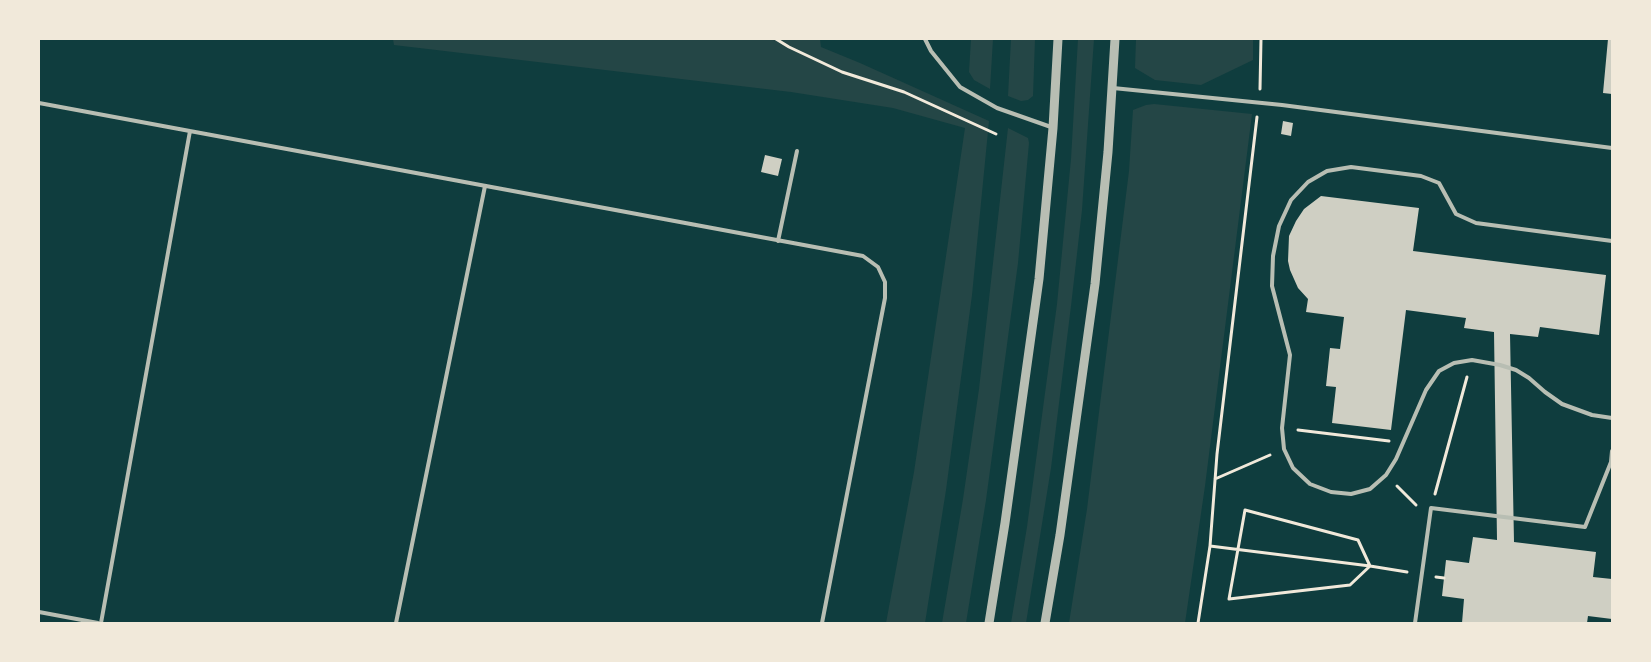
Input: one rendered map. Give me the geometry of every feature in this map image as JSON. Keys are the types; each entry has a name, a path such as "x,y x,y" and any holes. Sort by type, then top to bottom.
{"street":[{"path":"989,623 1039,279 1053,128 1058,39"},
{"path":"1045,623 1060,535 1095,284 1113,88 1115,39"}],"lane":[{"path":"925,39 931,51 960,87 998,108 1053,128"},
{"path":"1113,88 1258,102 1612,148"},
{"path":"39,103 863,256 878,267 885,282 884,308 822,623"},
{"path":"39,612 100,623 190,131"},
{"path":"778,241 798,151"},
{"path":"1612,241 1476,223 1456,214 1439,183 1421,176 1351,167 1327,171 1308,182 1291,200 1279,226 1273,256 1272,286 1290,355 1282,428 1284,449 1294,468 1310,484 1331,492 1351,494 1370,489 1386,475 1404,443 1426,390 1439,371 1454,363 1472,360 1516,370 1562,404 1592,415 1612,418"},
{"path":"396,623 486,186"},
{"path":"1415,623 1431,508 1585,527 1611,462 1612,451"}],"path":[{"path":"776,39 842,72 904,92 975,122 996,134"},
{"path":"1198,623 1210,546 1215,479 1258,102 1261,39"},
{"path":"1386,475 1418,507 1431,508 1472,360"},
{"path":"1282,428 1404,443"},
{"path":"1215,479 1284,449"},
{"path":"1245,510 1358,540 1370,566 1350,586 1229,599 1245,510"},
{"path":"1210,546 1370,566 1444,578"}],"shaded area":[{"path":"393,39 820,39 821,47 989,121 972,295 946,490 925,623 886,623 914,472 965,128 893,108 791,92 394,45"},
{"path":"971,39 993,39 990,89 974,80 969,72"},
{"path":"1011,39 1035,39 1033,96 1028,100 1021,101 1008,96"},
{"path":"1078,39 1094,39 1082,210 1071,306 1051,468 1026,623 1011,623 1027,527 1057,304 1071,159"},
{"path":"1136,39 1253,39 1253,60 1201,85 1155,80 1135,68"},
{"path":"1154,104 1252,114 1205,486 1185,623 1069,623 1087,509 1129,171 1133,110"},
{"path":"1008,128 1028,138 1029,143 1018,263 986,500 966,623 942,623 979,389"}],"building":[{"path":"1608,39 1612,39 1612,94 1603,93"},
{"path":"1283,121 1293,123 1291,136 1281,134"},
{"path":"765,155 782,159 778,176 761,172"},
{"path":"1321,196 1419,208 1413,251 1606,275 1599,335 1540,327 1538,337 1510,334 1514,542 1596,552 1593,577 1612,579 1612,619 1588,616 1587,623 1462,623 1464,599 1442,596 1446,560 1469,563 1473,537 1497,540 1494,332 1464,328 1466,318 1406,310 1391,430 1332,423 1336,387 1326,386 1330,348 1340,349 1344,317 1306,312 1308,299 1298,288 1288,261 1289,236 1296,221 1304,209"}]}
